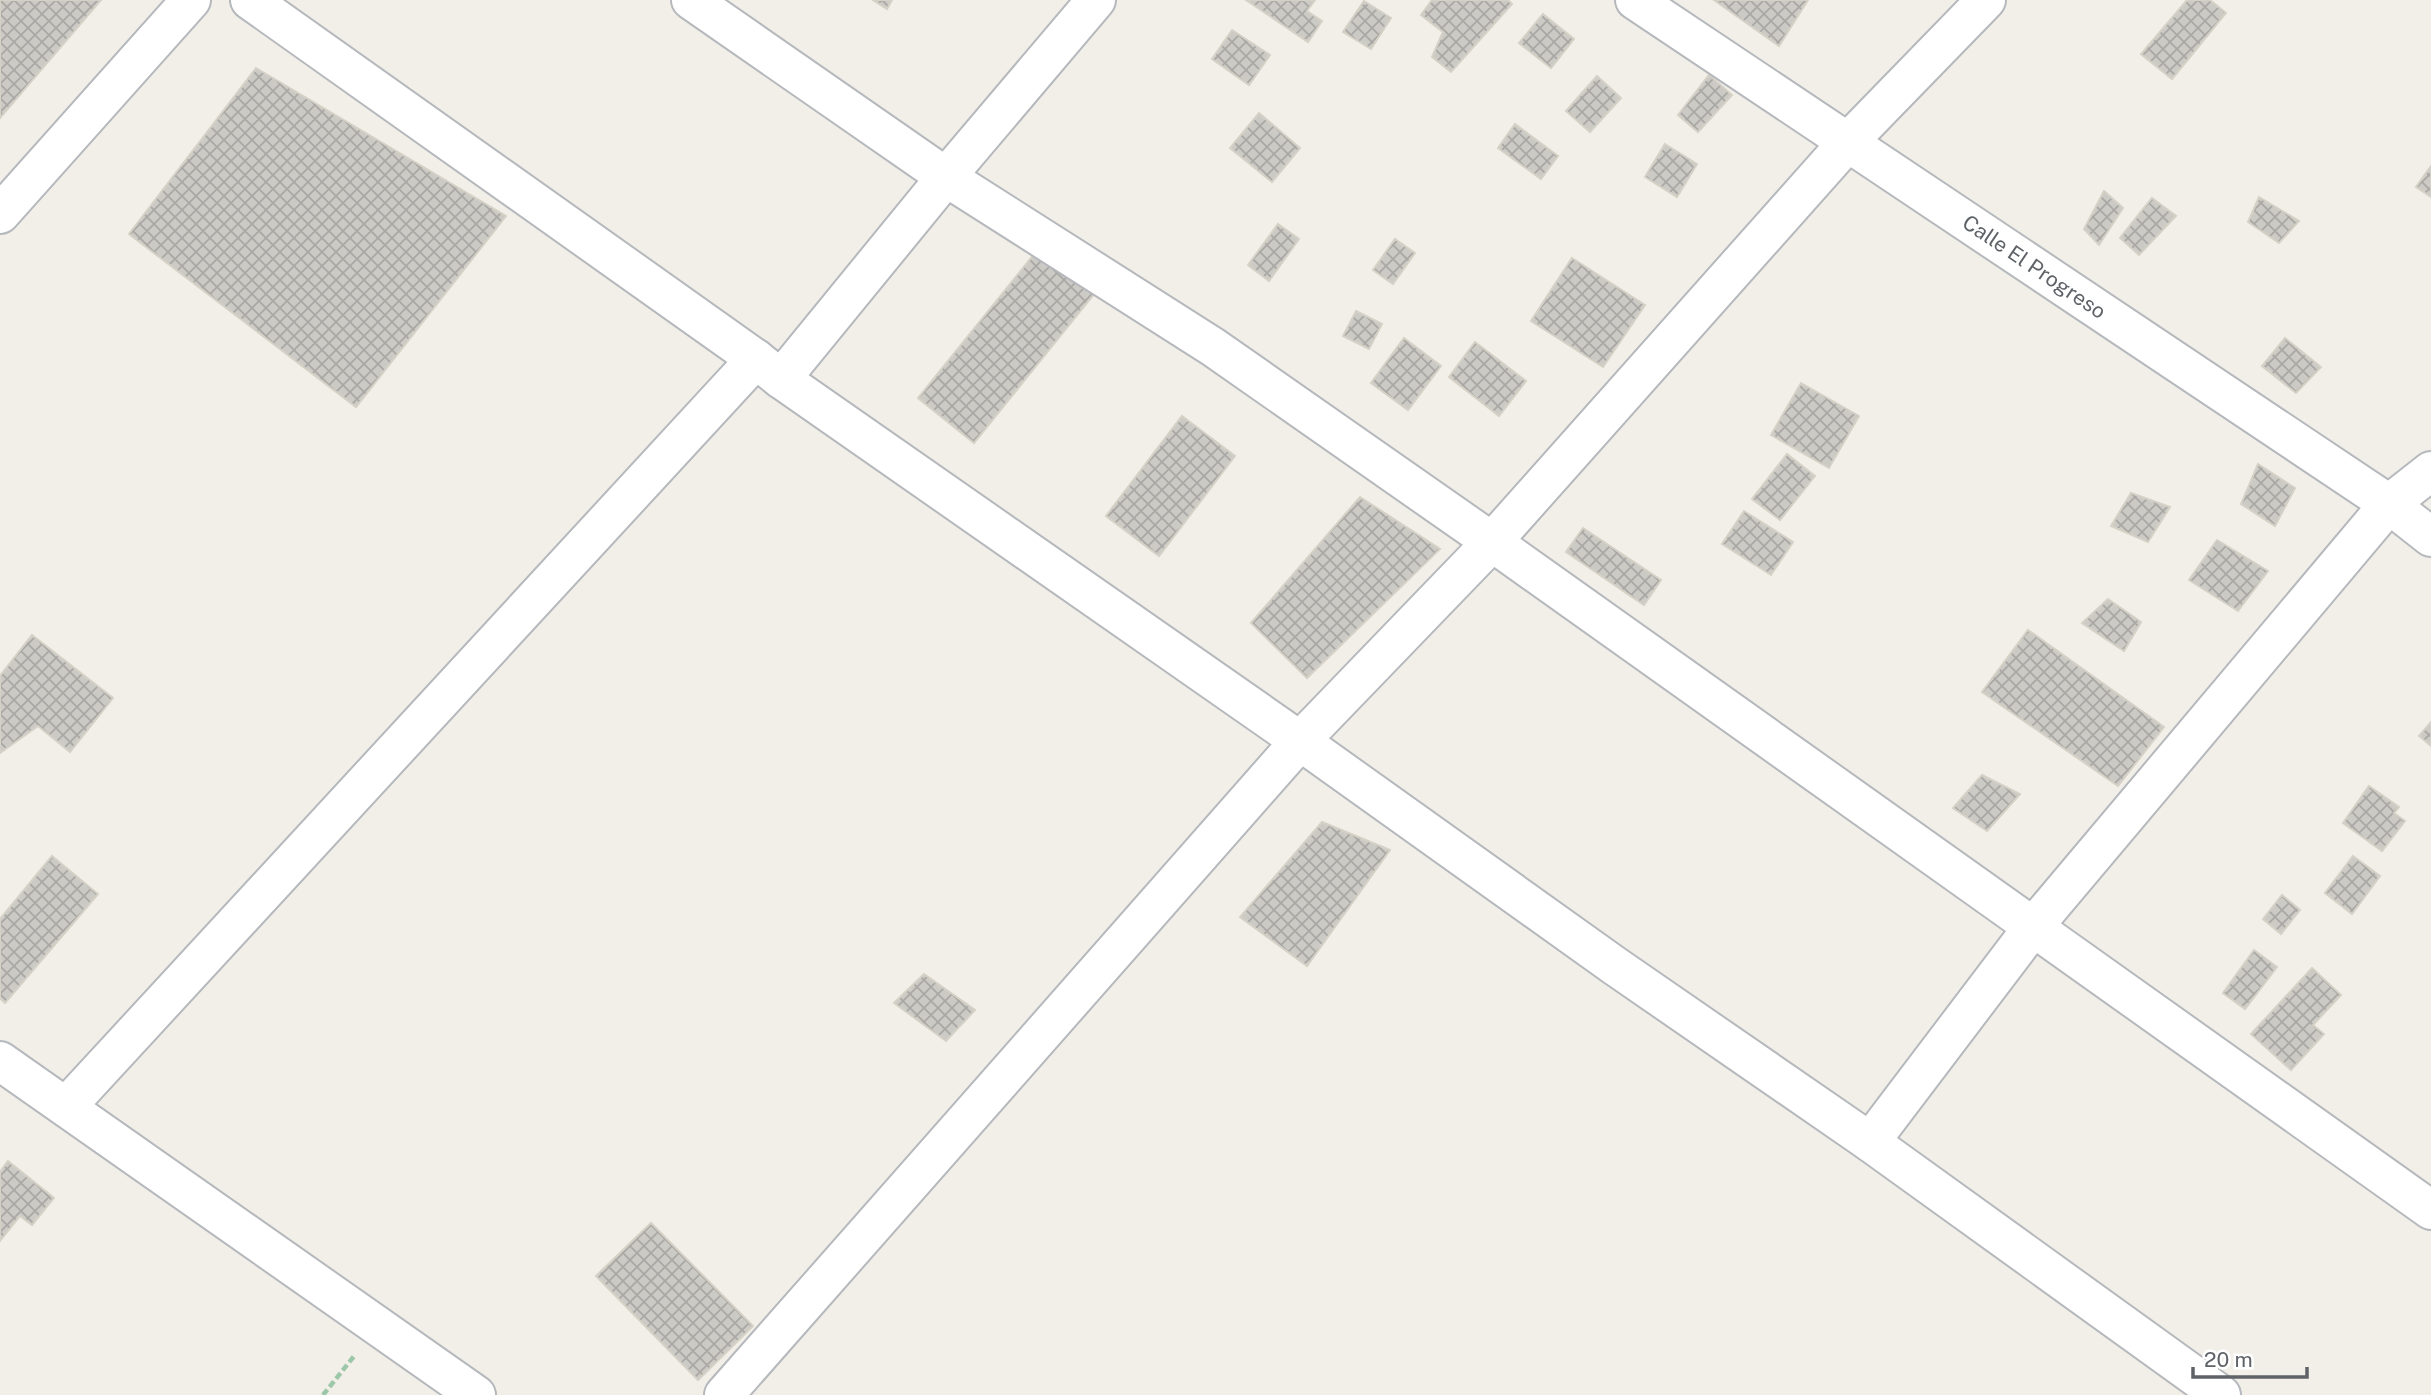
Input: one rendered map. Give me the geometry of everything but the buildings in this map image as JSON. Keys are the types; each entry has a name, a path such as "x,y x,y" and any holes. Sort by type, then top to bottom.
{"street":[{"path":"0,214 191,0"},
{"path":"250,0 1615,966 1870,1142 2221,1395"},
{"path":"691,0 946,177 1213,347 1492,542 2431,1210"},
{"path":"66,1107 769,369 946,177 1096,0"},
{"name":"Calle El Progreso","path":"1635,0 2389,504 2431,537"},
{"path":"724,1395 1300,741 1492,542 1847,142 1986,0"},
{"path":"1870,1142 2033,927 2389,504 2431,471"},
{"path":"0,1061 476,1395"}],"path":[{"path":"323,1395 378,1326"}]}
